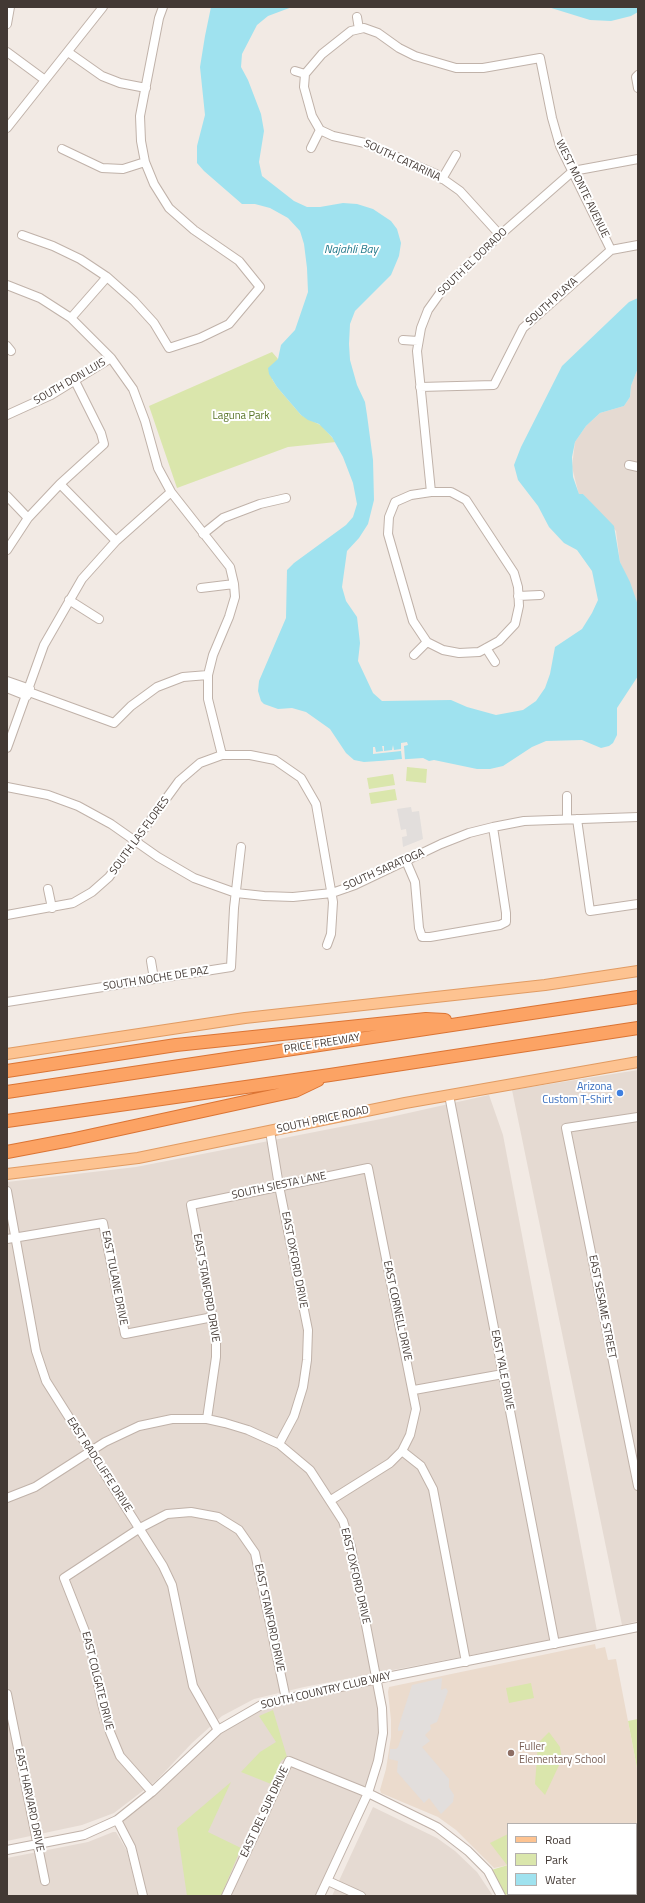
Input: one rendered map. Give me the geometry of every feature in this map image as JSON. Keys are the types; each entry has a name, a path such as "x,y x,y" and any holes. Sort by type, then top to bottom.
{"highway":[{"name":"PRICE FREEWAY","path":"7,1092 638,997"},
{"path":"7,1071 176,1045 426,1019 474,1021"},
{"path":"7,1121 638,1028"},
{"path":"7,1152 70,1140 295,1091 330,1074"}],"main road":[{"path":"7,1054 260,1016 545,985 638,971"},
{"name":"SOUTH PRICE ROAD","path":"7,1174 138,1158 449,1095 638,1062"}],"street":[{"path":"7,24 10,7"},
{"path":"7,128 103,7"},
{"path":"22,235 53,246 80,259 107,277 134,301 154,323 170,348 200,338 229,324 260,287 239,261 194,230 169,208 154,184 145,162 140,141 140,116 159,18 163,7"},
{"path":"311,148 320,130 312,116 308,102 304,87 305,74 322,54 351,31 359,29 357,17"},
{"name":"WEST MONTE AVENUE","path":"359,29 364,28 378,33 399,48 415,56 456,68 483,68 540,58 552,118 560,146 611,250"},
{"path":"7,52 45,80"},
{"path":"68,52 102,76 120,83 146,88"},
{"path":"295,71 305,74"},
{"path":"638,75 636,77 638,88"},
{"name":"SOUTH CATARINA","path":"320,130 333,136 365,143 442,179 460,191 500,234"},
{"path":"62,149 102,168 123,169 145,162"},
{"path":"442,179 456,154"},
{"name":"SOUTH EL DORADO","path":"431,492 417,351 421,328 428,310 443,289 500,234 573,172 638,160"},
{"path":"611,250 638,245"},
{"name":"SOUTH PLAYA","path":"420,387 494,386 523,328 611,250"},
{"path":"71,318 107,277"},
{"path":"7,285 40,298 71,318 111,358 133,390 145,421 158,468 171,492 230,567 235,597 229,617 213,655 208,675 208,699 222,755"},
{"path":"403,340 418,341"},
{"name":"SOUTH DON LUIS","path":"7,415 51,395 111,358"},
{"path":"7,550 28,518 60,484 104,444 101,433 75,381"},
{"path":"629,465 638,466"},
{"path":"60,484 116,541"},
{"path":"7,748 44,645 82,579 116,541 171,492"},
{"path":"431,492 451,492 466,500 514,572 518,587 515,624 499,641 482,650 459,653 443,650 427,642 413,621 388,534 389,517 395,502 411,494 431,492"},
{"path":"7,496 28,518"},
{"path":"203,534 223,518 260,504 286,498"},
{"path":"201,588 234,584"},
{"path":"518,596 540,595"},
{"path":"69,600 99,619"},
{"path":"414,655 427,642"},
{"path":"482,650 495,662"},
{"path":"7,681 28,692 114,723 131,706 157,687 183,677 208,675"},
{"path":"7,688 28,692"},
{"name":"SOUTH LAS FLORES","path":"7,915 52,908 72,903 92,892 109,877 180,781 200,763 222,755 250,755 275,760 301,778 316,804 332,893 331,934 327,945"},
{"name":"SOUTH SARATOGA","path":"7,787 48,796 78,806 137,841 158,858 194,878 236,892 264,896 293,897 332,893 355,885 448,841 493,827 524,821 638,817"},
{"path":"567,796 567,819"},
{"path":"577,819 590,911 638,904"},
{"path":"406,861 415,882 419,928 422,937 492,927 506,922 493,827"},
{"path":"236,892 241,847"},
{"path":"48,889 52,908"},
{"name":"SOUTH NOCHE DE PAZ","path":"7,1002 231,967 236,892"},
{"path":"151,961 154,979"},
{"name":"EAST YALE DRIVE","path":"449,1095 555,1644"},
{"name":"EAST SESAME STREET","path":"638,1117 566,1128 638,1486"},
{"name":"EAST OXFORD DRIVE","path":"270,1131 279,1186 308,1330 308,1360 303,1387 294,1416 279,1444 310,1470 331,1500 343,1522 351,1547 382,1708 382,1733 378,1761 368,1793 320,1896"},
{"name":"SOUTH SIESTA LANE","path":"191,1205 368,1168"},
{"name":"EAST CORNELL DRIVE","path":"331,1500 390,1463 402,1451 410,1435 416,1409 414,1390 368,1168"},
{"name":"EAST RADCLIFFE DRIVE","path":"7,1191 11,1239 36,1351 46,1380 163,1566 172,1585 193,1686 218,1730"},
{"name":"EAST STANFORD DRIVE","path":"191,1205 216,1335 216,1357 207,1419"},
{"name":"EAST TULANE DRIVE","path":"11,1239 103,1223 125,1334 213,1317"},
{"path":"414,1390 503,1374"},
{"path":"8,1495 35,1487 104,1442 139,1426 172,1419 207,1419 248,1430 279,1444"},
{"path":"402,1451 421,1466 433,1489 466,1662"},
{"name":"EAST STANFORD DRIVE","path":"140,1528 167,1514 190,1512 218,1517 240,1530 255,1554 286,1699"},
{"name":"EAST COLGATE DRIVE","path":"140,1528 64,1578 86,1634 110,1732 120,1756 152,1792"},
{"name":"SOUTH COUNTRY CLUB WAY","path":"7,1850 84,1834 117,1820 152,1792 218,1730 263,1704 377,1679 638,1627"},
{"name":"EAST HARVARD DRIVE","path":"7,1694 8,1708 45,1882"},
{"name":"EAST DEL SUR DRIVE","path":"226,1896 289,1761 368,1793"},
{"path":"368,1793 438,1827 468,1851 488,1871 501,1896"},
{"path":"117,1820 131,1847 143,1896"},
{"path":"328,1881 361,1896"}],"shaded area":[{"path":"638,368 638,605 620,562 616,531 583,494 579,495 572,467 575,442 586,426 600,413 624,406 630,397 631,386"},
{"path":"411,807 412,812 419,811 423,839 403,847 402,837 407,836 406,829 401,830 397,809"},
{"path":"638,1070 638,1621 622,1625 512,1090"},
{"path":"489,1095 503,1135 597,1631 304,1687 254,1699 222,1716 192,1743 157,1780 114,1813 82,1825 7,1841 7,1182 136,1167 386,1118"},
{"name":"Fuller Elementary School","path":"595,1644 596,1649 605,1647 608,1660 616,1659 638,1773 638,1840 637,1823 507,1823 507,1865 494,1868 456,1830 438,1817 381,1793 380,1790 386,1769 391,1737 389,1687"},
{"path":"442,1678 441,1690 446,1688 448,1691 437,1722 430,1725 431,1729 425,1735 430,1741 422,1747 449,1779 449,1787 454,1795 453,1802 441,1814 429,1798 424,1803 397,1772 398,1761 389,1759 390,1749 396,1749 398,1747 404,1730 398,1731 398,1728 412,1685"},
{"path":"377,1679 382,1708 378,1761 320,1896 143,1896 139,1875 117,1820 218,1730 263,1704"},
{"path":"373,1807 437,1838 455,1851 477,1872 493,1896 332,1896"},
{"path":"116,1832 127,1851 138,1896 7,1896 7,1858 88,1842"}],"green space":[{"name":"Laguna Park","path":"272,352 278,359 272,379 277,387 301,415 322,426 336,442 288,447 177,488 149,406"},
{"path":"407,767 427,769 426,783 406,781"},
{"path":"393,774 395,785 369,789 367,778"},
{"path":"395,789 397,800 371,804 369,793"},
{"path":"531,1683 534,1698 509,1703 506,1688"},
{"path":"273,1710 287,1757 281,1761 271,1784 241,1772 260,1752 276,1742 259,1716"},
{"path":"638,1719 638,1773 628,1721"},
{"path":"549,1732 560,1747 562,1759 545,1795 535,1784 538,1743"},
{"path":"231,1782 208,1832 241,1848 221,1896 187,1896 177,1828"},
{"path":"507,1834 507,1865 490,1843"},
{"path":"638,1840 638,1896 501,1896 488,1871 507,1865 507,1895 637,1895"}],"water":[{"name":"Najahli Bay","path":"211,7 292,7 268,16 257,25 242,54 241,67 248,80 261,114 264,131 259,162 262,176 294,201 307,207 320,207 343,203 357,204 373,209 391,221 397,229 401,243 399,256 391,275 355,311 350,324 349,344 350,360 357,385 365,402 373,460 374,500 368,524 359,538 347,551 342,587 346,601 357,617 360,643 358,661 373,693 382,701 451,700 467,707 496,715 523,710 536,701 545,688 550,674 555,647 582,629 598,600 592,571 577,550 564,543 549,527 538,506 518,480 514,465 521,447 562,366 629,302 638,298 638,368 631,386 630,397 624,406 600,413 586,426 575,442 572,457 573,477 579,494 583,494 614,526 620,562 630,582 638,605 638,676 617,708 617,735 613,743 609,746 601,748 582,740 546,741 532,747 503,766 490,769 477,769 434,760 429,761 423,758 364,762 354,760 346,753 330,729 306,712 292,708 278,709 264,704 261,701 258,691 259,681 286,618 287,570 294,563 346,525 353,517 357,504 353,483 343,457 332,437 319,424 308,420 301,415 277,387 269,374 268,368 278,359 281,345 295,330 308,292 304,244 300,231 288,218 270,208 255,204 242,204 197,163 197,146 205,115 200,67"},
{"path":"548,7 638,7 638,12 631,16 611,21 590,20"}],"pier":[{"path":"407,742 408,745 404,746 405,760 375,764 375,762 402,759 401,751 373,754 373,747 375,747 376,752 383,751 382,746 384,746 384,751 392,750 393,745 394,750 401,749 401,743"}],"place":[{"name":"Arizona Custom T-Shirt","path":"620,1093"},
{"name":"Fuller Elementary School","path":"511,1753"}]}
